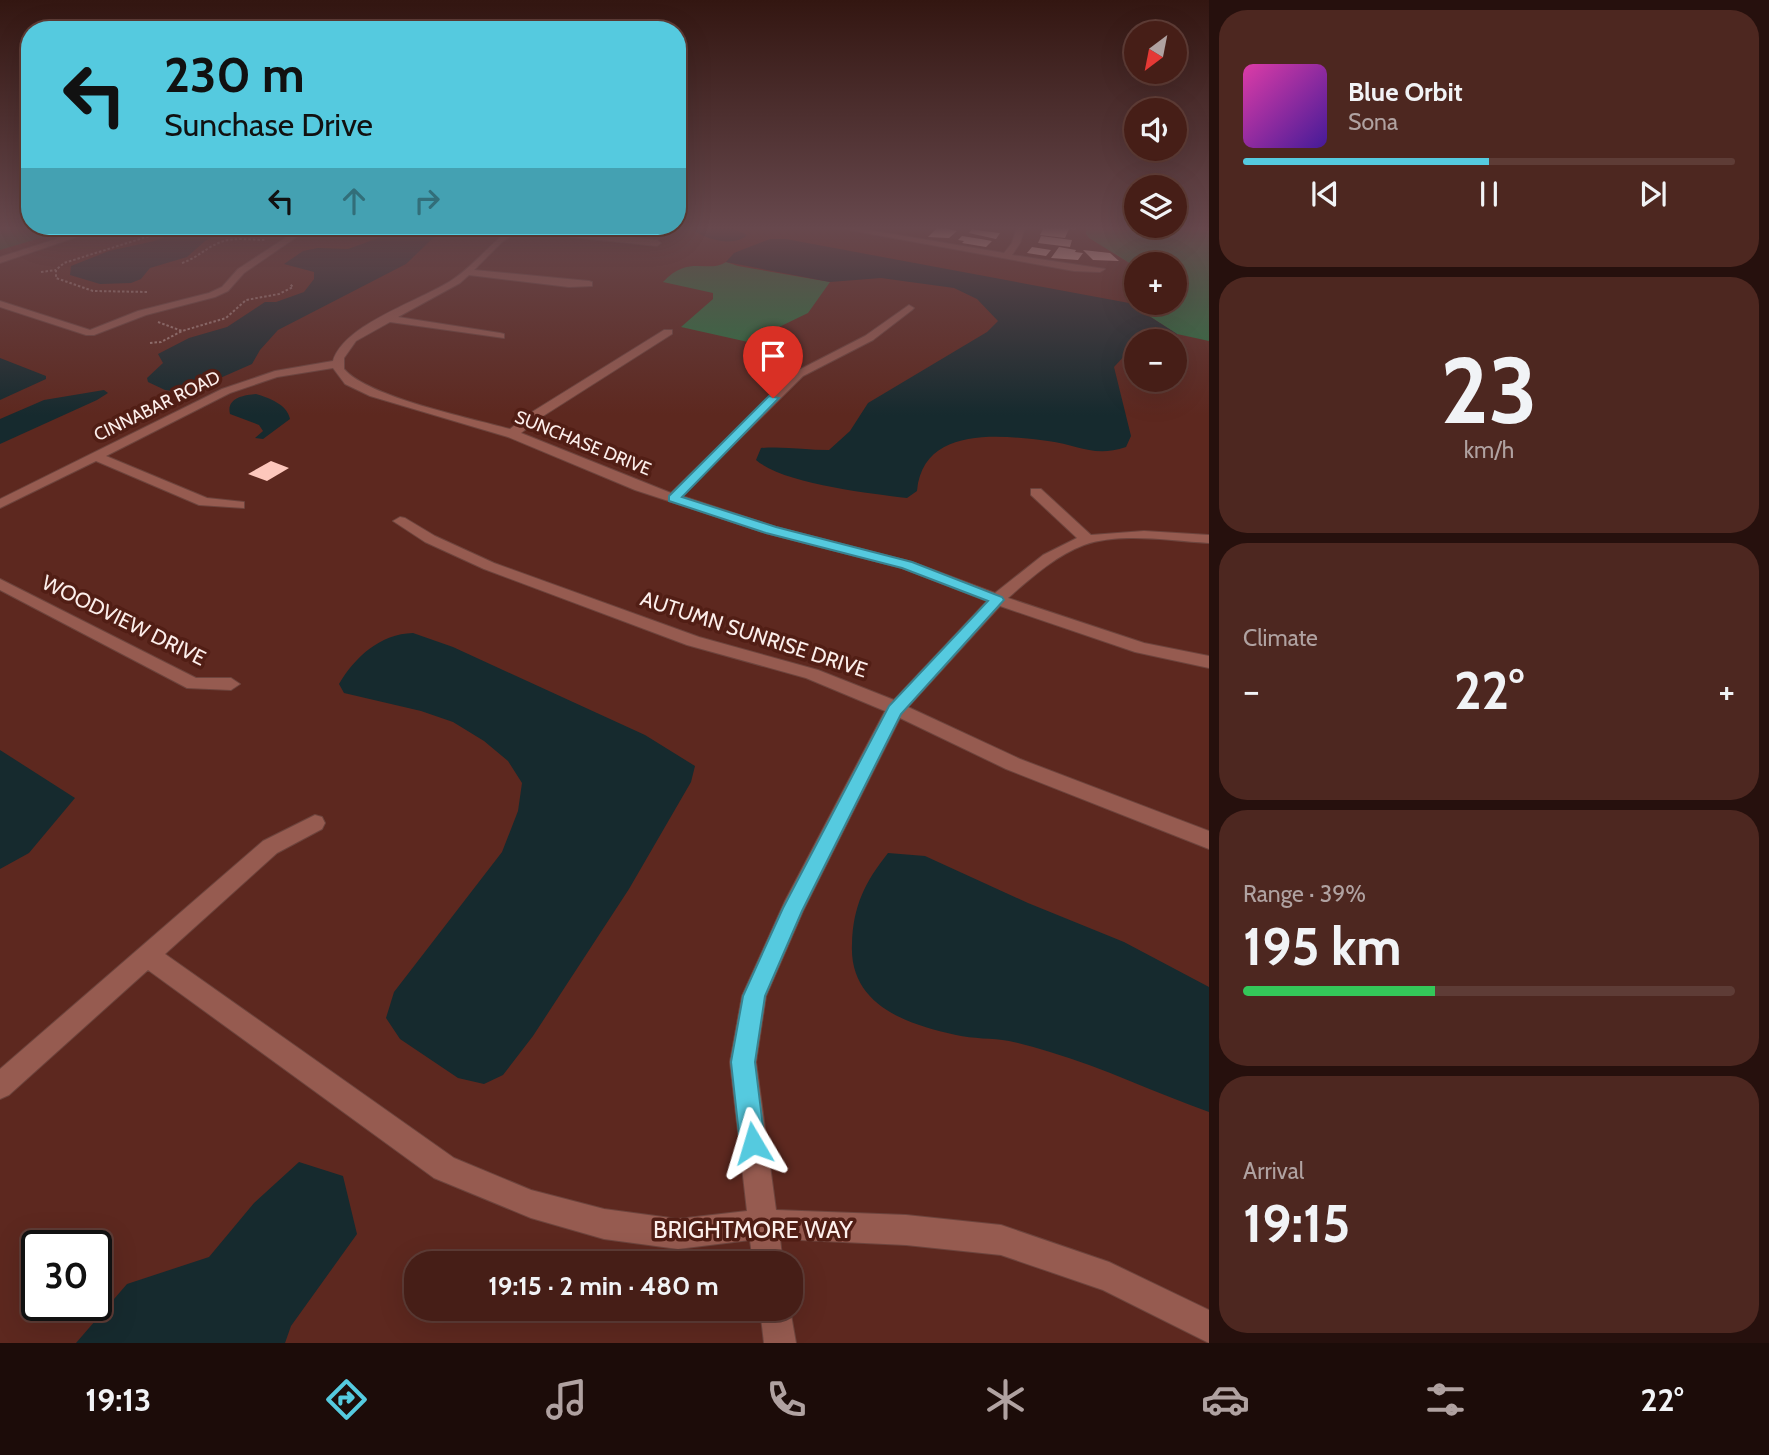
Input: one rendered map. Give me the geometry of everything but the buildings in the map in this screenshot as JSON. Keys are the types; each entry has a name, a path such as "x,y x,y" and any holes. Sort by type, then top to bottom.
{"street":[{"path":"0,304 90,333 142,313 224,290"},
{"path":"338,364 352,339 439,290"},
{"path":"673,498 799,374 869,338 909,308"},
{"path":"389,319 500,336"},
{"path":"512,434 536,415 667,332"},
{"name":"SUNCHASE DRIVE","path":"338,364 338,369 349,382 374,394 512,434 593,470 673,498 771,530 907,565 997,600 1141,648 1209,662"},
{"name":"CINNABAR ROAD","path":"0,504 246,383 275,374 338,364"},
{"path":"95,456 204,502 239,505"},
{"path":"1036,492 1088,540"},
{"name":"AUTUMN SUNRISE DRIVE","path":"401,521 430,539 489,566 693,641 812,674 867,695 1013,764 1209,840"},
{"path":"766,1251 743,1062 754,996 793,908 895,710 997,600 1026,573 1048,558 1079,542 1107,536 1209,539"},
{"name":"WOODVIEW DRIVE","path":"0,584 193,684 230,684"},
{"path":"0,1086 270,847 315,823"},
{"name":"BRIGHTMORE WAY","path":"147,955 444,1168 531,1204 604,1224 678,1234 762,1224 906,1230 1001,1240 1110,1277 1209,1327"},
{"path":"777,1321 780,1343"}],"path":[{"path":"85,290 147,292"},
{"path":"150,343 162,342 182,331 228,317 245,301 284,293 288,290"},
{"path":"239,298 245,301"},
{"path":"157,321 182,331"}],"green space":[{"path":"698,290 825,290 808,313 748,342 681,327 713,299 713,293"},
{"path":"1187,290 1209,290 1209,341 1187,336 1187,329 1169,329 1148,315 1187,315"}],"water":[{"path":"306,290 356,290 278,330 260,350 252,364 186,393 165,390 148,382 147,378 163,363 158,354 189,338 227,327 265,302 276,302"},
{"path":"957,290 1058,290 1124,302 1124,315 1148,315 1169,329 1124,329 1124,356 1114,367 1131,436 1126,447 1095,451 1059,443 1008,437 967,439 948,445 933,455 922,470 917,491 907,498 806,481 769,468 756,460 761,448 829,450 850,431 868,403 987,332 998,321 977,299"},
{"path":"0,358 46,376 46,379 0,400"},
{"path":"104,390 108,393 97,400 0,444 0,419 44,400"},
{"path":"256,394 281,406 290,419 263,439 255,438 263,431 259,425 230,414 229,409 233,401"},
{"path":"413,633 453,647 645,735 695,766 691,782 629,889 533,1036 503,1075 484,1084 458,1078 400,1039 386,1018 394,992 502,852 518,811 522,783 508,761 484,741 453,722 421,711 344,693 339,684 361,656 379,642 401,634"},
{"path":"0,750 75,798 29,853 0,869"},
{"path":"888,853 925,856 1028,903 1124,942 1209,987 1209,1112 1070,1058 1009,1041 962,1036 918,1025 884,1008 870,997 860,982 854,965 853,930 862,895"},
{"path":"299,1162 343,1176 357,1234 291,1326 285,1343 76,1343 95,1321 112,1321 112,1301 127,1284 209,1257 254,1203"}],"route":[{"path":"753,1143 743,1062 754,996 793,908 895,710 997,600 907,565 771,530 673,498 773,398"}]}
